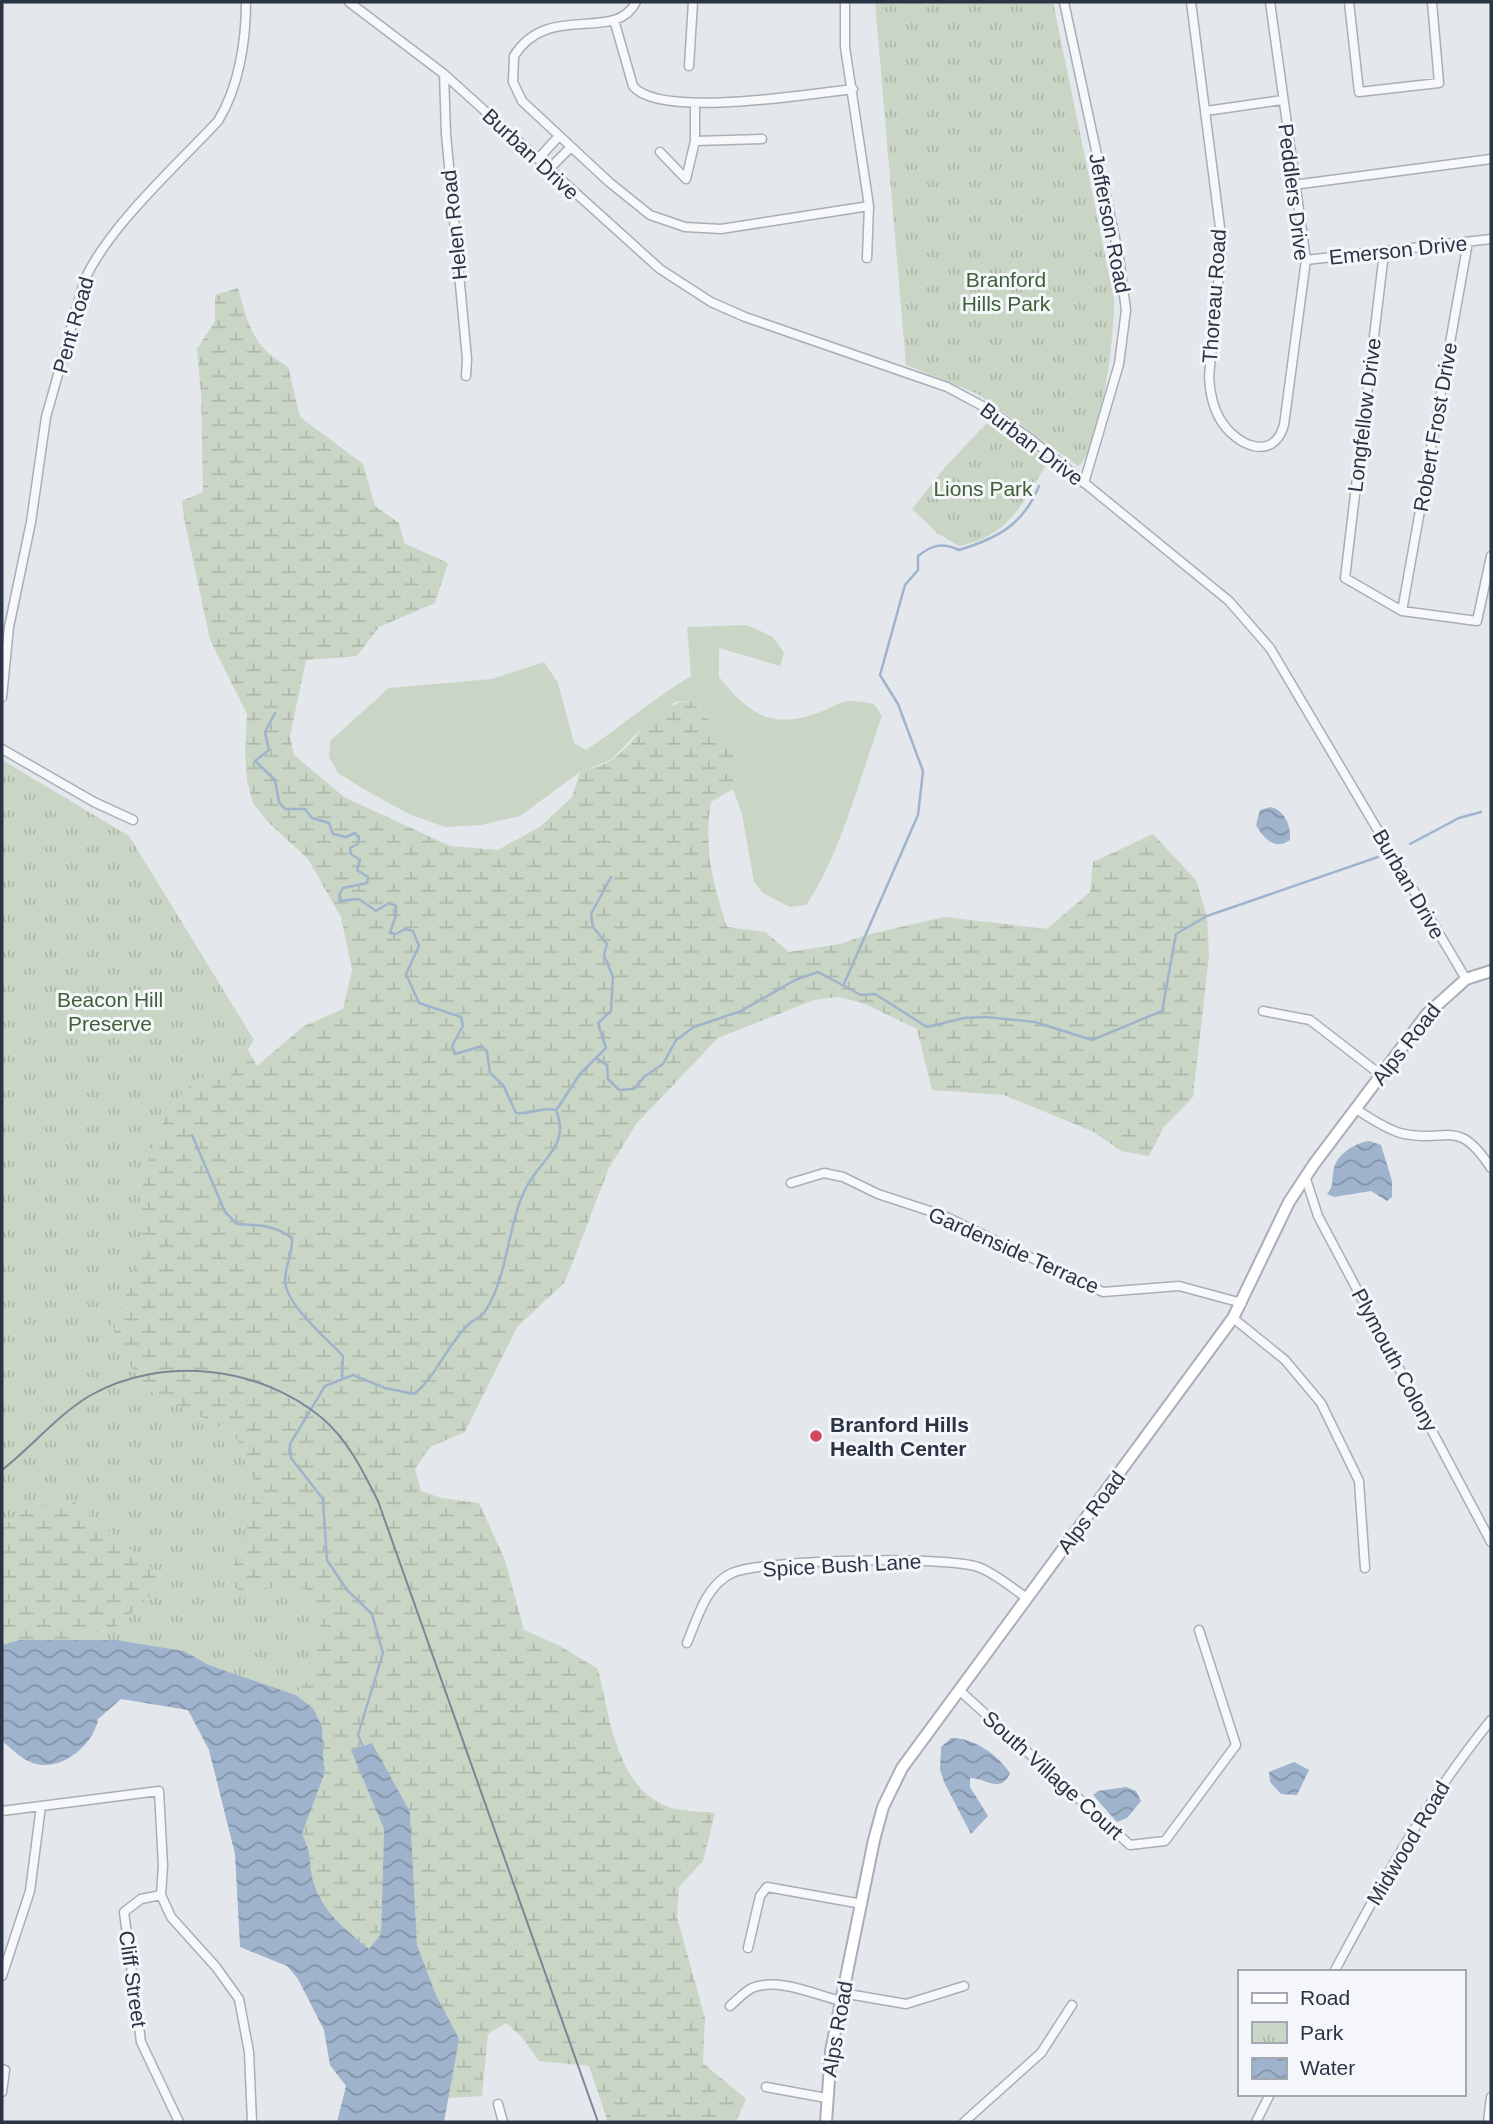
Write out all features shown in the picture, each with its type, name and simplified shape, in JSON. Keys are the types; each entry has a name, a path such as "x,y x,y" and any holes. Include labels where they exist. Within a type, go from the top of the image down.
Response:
{"street":[{"name":"Pent Road","path":"2,697 9,627 30,522 46,417 85,279 96,258 145,198 218,121 226,109 242,51 246,2"},
{"name":"Burban Drive","path":"349,2 444,74 634,249 711,302 775,328 969,397 1016,428 1229,601 1258,630 1466,979"},
{"path":"636,2 629,12 614,20 537,31 514,56 513,82 522,101 632,203 650,215 685,227 721,229 869,206"},
{"path":"689,66 693,2"},
{"path":"845,2 845,47 869,206 867,258"},
{"name":"Jefferson Road","path":"1064,2 1119,257 1126,310 1119,364 1084,483"},
{"name":"Thoreau Road","path":"1191,2 1222,243 1209,377 1211,400 1220,421 1237,438 1252,446 1270,446 1280,438 1284,425"},
{"name":"Peddlers Drive","path":"1270,2 1293,185 1306,260 1284,425"},
{"path":"1349,2 1359,92 1439,83 1432,2"},
{"path":"614,20 633,86 640,94 650,99 695,103 853,89"},
{"name":"Helen Road","path":"444,74 446,134 467,359 466,376"},
{"path":"1206,111 1282,100"},
{"path":"660,152 686,179 695,141 695,103"},
{"path":"538,159 559,136"},
{"path":"695,141 762,138"},
{"path":"549,169 571,147"},
{"path":"1293,185 1491,159"},
{"name":"Emerson Drive","path":"1306,260 1491,239"},
{"name":"Robert Frost Drive","path":"1402,611 1468,242"},
{"name":"Longfellow Drive","path":"1384,253 1345,578 1402,611"},
{"path":"1402,611 1477,621 1491,556"},
{"path":"2,749 94,802 133,820"},
{"name":"Alps Road","path":"826,2122 826,2098 841,1997 874,1840 889,1791 959,1690 1234,1318 1289,1202 1305,1176 1427,1014 1466,979 1491,971"},
{"path":"1263,1011 1310,1020 1381,1075"},
{"path":"1356,1109 1384,1127 1403,1133 1457,1135 1475,1144 1491,1168"},
{"name":"Gardenside Terrace","path":"791,1183 824,1173 843,1177 878,1194 942,1215 1103,1292 1179,1286 1242,1303"},
{"name":"Plymouth Colony","path":"1305,1176 1318,1216 1491,1542"},
{"path":"1234,1318 1285,1360 1321,1403 1359,1481 1366,1568"},
{"name":"Spice Bush Lane","path":"687,1643 706,1597 732,1573 786,1564 950,1560 980,1567 1027,1598"},
{"name":"South Village Court","path":"959,1690 1130,1845 1165,1840 1236,1745 1199,1630"},
{"name":"Midwood Road","path":"1335,1970 1412,1829 1439,1786 1491,1720"},
{"path":"2,1811 159,1791 163,1866 161,1895 171,1917 216,1967 239,2000 249,2053 252,2122"},
{"path":"2,1976 30,1891 41,1806"},
{"path":"748,1948 760,1896 767,1888 862,1905"},
{"name":"Cliff Street","path":"161,1895 141,1899 124,1912 141,2042 179,2122"},
{"path":"730,2006 747,1991 762,1985 906,2004 964,1986"},
{"path":"964,2122 1041,2053 1072,2004"},
{"path":"2,2069 5,2070 2,2092"},
{"path":"766,2087 826,2098"},
{"path":"1256,2122 1269,2096"},
{"path":"1488,2122 1491,2097"},
{"path":"498,2104 503,2122"}],"green space":[{"name":"Branford Hills Park","path":"875,2 1053,2 1114,299 1109,361 1100,414 1094,437 1078,466 978,394 906,365"},
{"path":"238,288 249,324 259,343 288,367 300,417 363,464 375,506 399,523 404,543 448,563 435,603 379,627 357,656 306,660 290,736 294,755 344,797 450,846 498,850 541,826 572,797 580,772 612,760 657,715 678,703 691,701 736,748 733,789 711,802 708,835 717,896 727,927 765,932 789,952 840,944 866,935 944,917 1047,929 1090,892 1093,862 1153,834 1196,880 1207,916 1209,956 1193,1097 1163,1128 1149,1156 1121,1151 1094,1132 1004,1095 932,1090 917,1029 865,1004 839,997 814,1000 718,1038 637,1123 609,1168 565,1282 517,1327 465,1432 430,1447 415,1469 421,1491 441,1498 479,1503 505,1560 524,1630 560,1646 598,1669 617,1747 636,1782 649,1796 671,1808 715,1813 703,1861 679,1887 677,1917 705,2018 703,2063 746,2099 736,2122 608,2122 589,2066 539,2061 522,2037 506,2023 488,2034 482,2096 447,2098 458,2039 436,1995 417,1945 410,1812 352,1750 384,1829 381,1935 369,1950 325,1906 314,1884 302,1834 324,1775 313,1708 296,1695 313,1673 280,1586 245,1594 228,1584 255,1483 234,1434 150,1391 117,1350 112,1320 129,1289 145,1129 235,1028 257,1066 304,1026 343,1009 352,970 341,917 308,859 269,823 253,803 247,781 247,714 210,640 184,518 182,501 203,492 201,394 197,349 215,321 215,295"},
{"name":"Lions Park","path":"986,424 1004,427 1048,462 1022,504 1003,526 976,541 959,546 937,533 912,509 946,466"},
{"path":"747,625 773,637 784,653 780,666 719,648 719,677 748,707 759,714 782,720 812,715 846,701 853,701 874,704 882,716 829,864 806,905 790,907 763,893 754,882 742,814 733,789 736,748 691,701 675,702 633,737 611,760 580,772 520,816 481,825 445,827 409,814 338,773 329,757 330,741 389,688 492,679 544,662 558,683 574,743 586,750 691,676 687,627"},
{"name":"Beacon Hill Preserve","path":"2,760 129,836 254,1040 230,1076 200,1077 173,1101 151,1150 140,1199 142,1247 129,1289 112,1320 117,1350 150,1391 234,1434 255,1483 249,1520 228,1584 245,1594 280,1586 306,1589 322,1611 313,1673 296,1695 209,1665 184,1651 117,1640 77,1640 117,1626 167,1581 75,1502 34,1504 2,1527"},
{"path":"75,1502 167,1581 117,1626 77,1640 2,1646 2,1527 34,1504"}],"water":[{"path":"1271,807 1283,815 1288,824 1290,840 1285,843 1270,842 1256,825 1260,810"},
{"path":"1369,1141 1381,1145 1392,1181 1392,1197 1387,1201 1371,1191 1334,1197 1327,1194 1339,1158 1353,1146"},
{"path":"20,1640 117,1640 184,1651 209,1665 296,1695 313,1708 322,1727 324,1775 302,1834 308,1848 314,1884 325,1906 341,1925 369,1949 381,1934 384,1829 351,1750 372,1743 410,1812 417,1945 436,1995 459,2039 444,2122 337,2122 346,2086 330,2065 324,2030 298,1979 287,1966 240,1947 235,1854 209,1750 188,1710 121,1699 98,1719 89,1739 72,1756 51,1765 28,1761 2,1741 2,1645"},
{"path":"951,1738 984,1748 1010,1773 1002,1783 997,1784 970,1778 970,1787 988,1816 971,1834 940,1770 941,1747"},
{"path":"1294,1762 1309,1770 1297,1795 1281,1794 1270,1782 1269,1772"},
{"path":"1126,1787 1136,1791 1141,1801 1127,1818 1117,1822 1093,1795 1098,1791"}],"waterway":[{"path":"844,984 918,815 923,771 898,704 880,675 905,585 918,570 918,556 937,546 959,550 997,535 1025,511 1039,486"},
{"path":"275,713 265,732 269,750 255,761 275,780 279,802 285,809 305,809 312,818 329,823 333,834 346,837 355,833 359,838 358,844 350,848 351,854 360,860 357,870 368,877 367,883 343,888 339,895 340,901 359,899 376,911 389,903 396,906 390,933 396,934 405,929 413,931 419,946 406,974 419,1003 461,1017 463,1026 452,1046 455,1054 482,1046 487,1052 490,1073 503,1085 516,1113 556,1110 560,1122 557,1143 532,1178 520,1202 499,1281 485,1312 462,1331 429,1378 414,1394 385,1388 353,1375 325,1386 290,1444 291,1458 323,1499 327,1560 347,1590 372,1614 383,1653 358,1735 364,1749"},
{"path":"1410,844 1459,818 1481,812"},
{"path":"557,1109 580,1074 596,1058 607,1065 608,1079 619,1090 634,1089 645,1076 663,1064 676,1040 694,1027 741,1011 795,980 818,972 861,995 875,994 927,1027 964,1018 985,1017 1035,1022 1092,1040 1162,1011 1176,934 1207,916 1378,857"},
{"path":"596,1058 606,1048 598,1023 611,1011 613,977 604,955 607,944 593,927 591,914 611,877"},
{"path":"192,1135 225,1212 237,1224 273,1228 292,1238 285,1275 287,1290 300,1311 343,1356 342,1378"}],"tram line":[{"path":"2,1470 56,1421 91,1395 119,1382 148,1374 210,1372 240,1377 297,1400 322,1418 340,1436 367,1478 378,1501 598,2122"}],"place":[{"name":"Branford Hills Health Center","path":"816,1436"}]}
